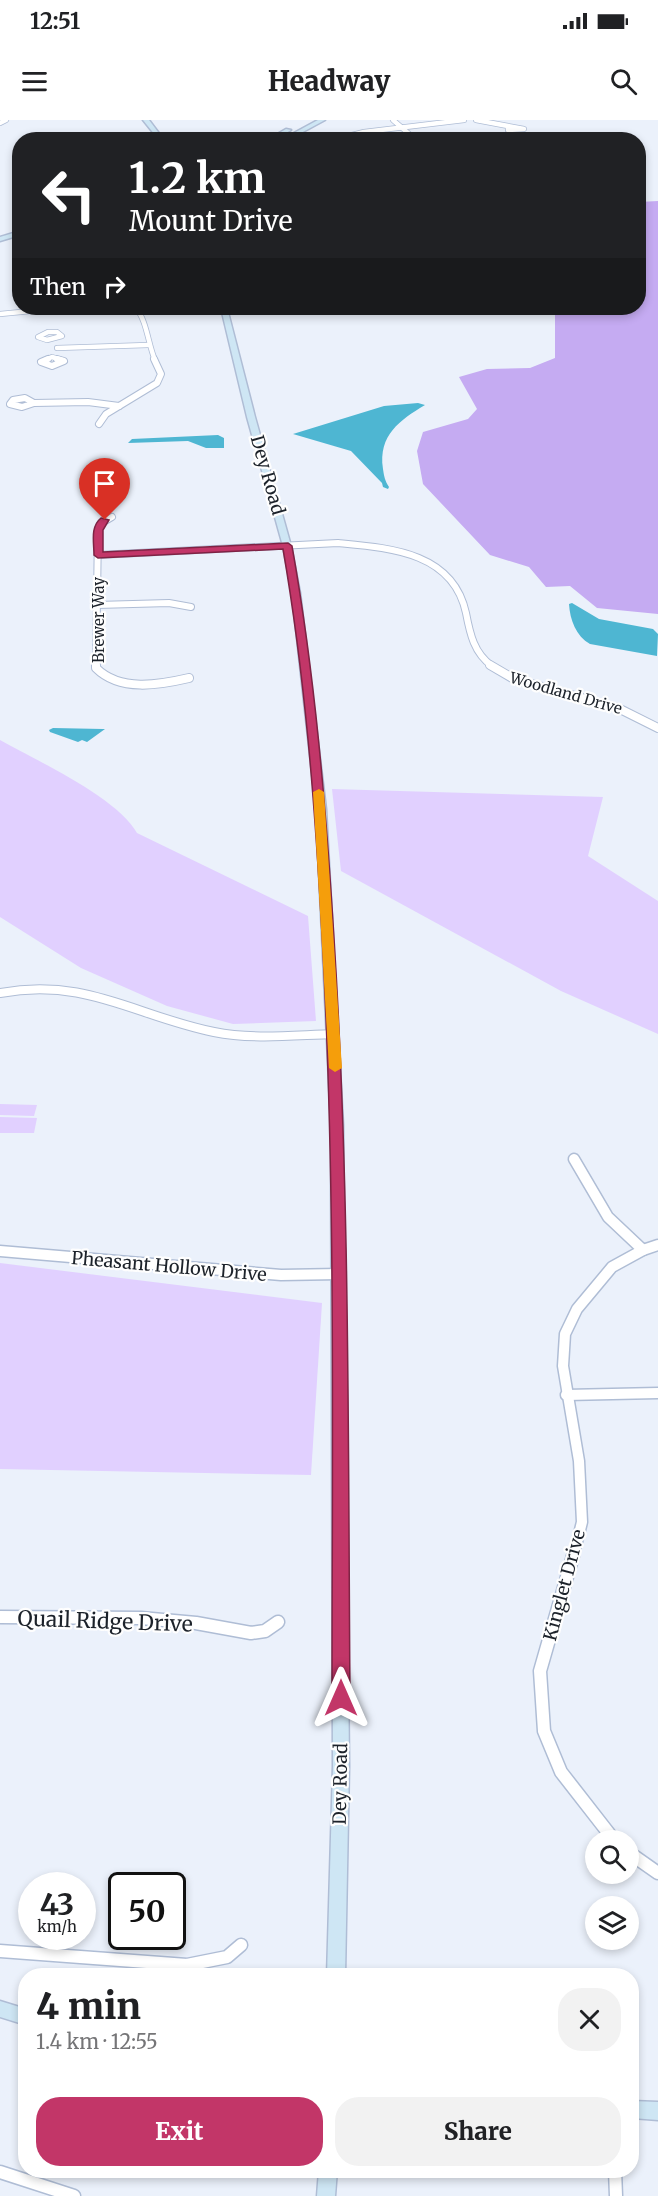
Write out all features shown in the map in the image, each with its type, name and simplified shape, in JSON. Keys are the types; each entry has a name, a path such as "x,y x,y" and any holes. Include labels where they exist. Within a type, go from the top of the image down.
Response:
{"main road":[{"path":"284,132 307,120"},
{"path":"299,132 322,120"},
{"name":"Dey Road","path":"226,315 251,417 288,546 296,593 321,809 334,1034 339,1274 341,1766 336,1968"},
{"path":"0,2009 18,2015"},
{"path":"639,2110 658,2111"},
{"path":"326,2196 327,2178"}],"street":[{"path":"0,123 6,120"},
{"path":"393,120 407,132"},
{"path":"371,132 464,120"},
{"path":"476,120 508,127"},
{"path":"99,424 106,414 157,383 161,374 148,345 144,323 140,315"},
{"path":"52,340 57,348"},
{"path":"57,348 148,345"},
{"path":"52,357 57,348"},
{"path":"34,403 88,402 119,406"},
{"name":"Brewer Way","path":"112,518 100,524 96,669 100,675 109,680 132,683 162,683 189,678"},
{"name":"Woodland Drive","path":"98,555 338,543 392,550 428,562 444,572 454,582 463,602 473,649 493,668 510,679 532,686 617,706 644,718 658,728"},
{"path":"97,605 169,603 191,607"},
{"path":"0,993 34,988 66,988 98,995 201,1029 235,1034 334,1034"},
{"path":"574,1159 608,1217 643,1250"},
{"name":"Kinglet Drive","path":"606,1830 561,1772 544,1731 540,1671 564,1593 582,1522 579,1461 562,1366 565,1334 577,1309 612,1267 643,1250 658,1245"},
{"name":"Pheasant Hollow Drive","path":"0,1251 281,1275 339,1274"},
{"path":"566,1395 658,1393"},
{"name":"Quail Ridge Drive","path":"0,1617 182,1621 248,1634 260,1634 278,1622"},
{"path":"639,1860 658,1873"},
{"path":"0,1951 187,1965 227,1957 241,1945"},
{"path":"0,2172 18,2178"},
{"path":"18,2178 74,2196"},
{"path":"615,2178 616,2196"}],"shaded area":[{"path":"658,201 658,614 597,608 570,586 546,587 529,567 490,555 423,484 417,451 423,432 468,419 477,409 459,377 487,369 530,368 555,358 555,315 646,315 646,202"},
{"path":"0,740 95,793 127,820 137,833 308,916 316,1021 233,1024 167,1006 81,968 0,917"},
{"path":"332,789 603,797 588,856 658,901 658,1034 561,991 341,871"},
{"path":"0,1104 37,1105 34,1116 0,1115"},
{"path":"0,1117 37,1118 34,1133 0,1133"},
{"path":"0,1263 322,1303 311,1475 0,1469"}],"water":[{"path":"418,403 425,405 399,423 384,447 383,469 388,489 383,487 382,483 351,451 293,434 384,406"},
{"path":"218,435 224,438 224,448 206,448 188,441 128,443 132,439"},
{"path":"572,603 599,619 653,629 658,634 657,656 590,644 585,641 572,622 569,604"},
{"path":"53,728 105,729 87,742 82,740 78,742 50,732 49,730"}],"slow traffic":[{"path":"319,792 335,1068"}],"route":[{"path":"105,520 100,524 98,530 98,555 288,546 296,593 321,809 334,1034 339,1228 341,1698"}]}
